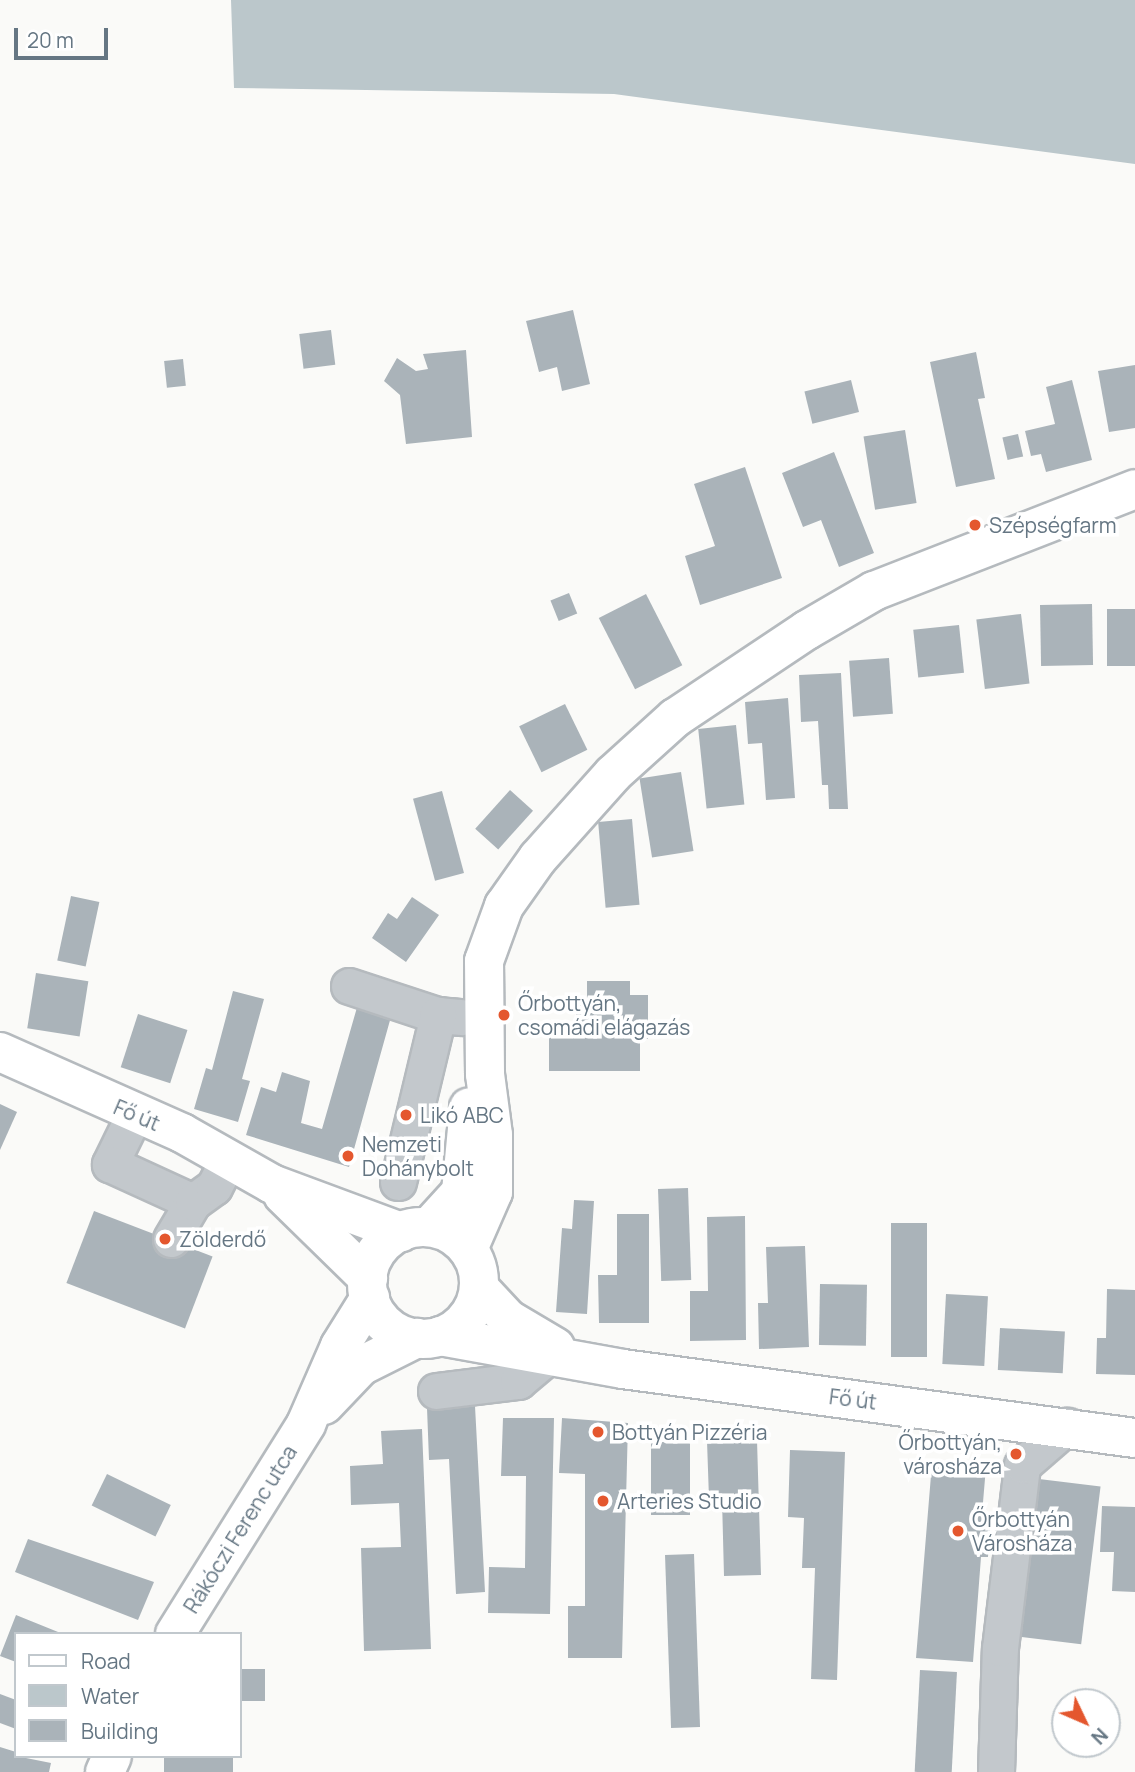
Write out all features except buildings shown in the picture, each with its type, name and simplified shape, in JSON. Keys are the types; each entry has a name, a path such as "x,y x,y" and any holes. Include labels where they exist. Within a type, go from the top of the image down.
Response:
{"main road":[{"path":"468,1249 493,1192 494,1135 486,1059 484,961 504,906 538,858 612,774 675,718 874,591 1135,489"},
{"name":"Fő út","path":"0,1052 134,1115 182,1133 272,1184 415,1229 455,1237 468,1249 480,1289 508,1319 560,1356"},
{"path":"369,1288 375,1255 415,1229 461,1192 469,1140 467,1113 486,1059"},
{"name":"Fő út","path":"272,1184 369,1288 392,1329 623,1369 1067,1426 1135,1438"},
{"name":"Rákóczi Ferenc utca","path":"177,1632 306,1424 369,1288"},
{"path":"428,1337 469,1314 480,1289"},
{"name":"Rákóczi Ferenc utca","path":"306,1424 361,1366 428,1337"}],"lane":[{"path":"349,986 438,1015 486,1018"},
{"path":"398,1182 438,1015"},
{"path":"134,1115 110,1164 193,1202"},
{"path":"172,1239 193,1202 214,1187 228,1160"},
{"path":"436,1391 519,1381 560,1356"},
{"path":"996,1772 1000,1648 1022,1465 1067,1426"}],"water":[{"path":"231,0 1135,0 1135,164 614,94 234,88"}],"place":[{"name":"Szépségfarm","path":"975,525"},
{"name":"Őrbottyán, csomádi elágazás","path":"504,1015"},
{"name":"Likó ABC","path":"406,1115"},
{"name":"Nemzeti Dohánybolt","path":"348,1156"},
{"name":"Zölderdő","path":"165,1239"},
{"name":"Bottyán Pizzéria","path":"598,1432"},
{"name":"Őrbottyán, városháza","path":"1016,1454"},
{"name":"Arteries Studio","path":"603,1501"},
{"name":"Őrbottyán Városháza","path":"958,1531"}]}
